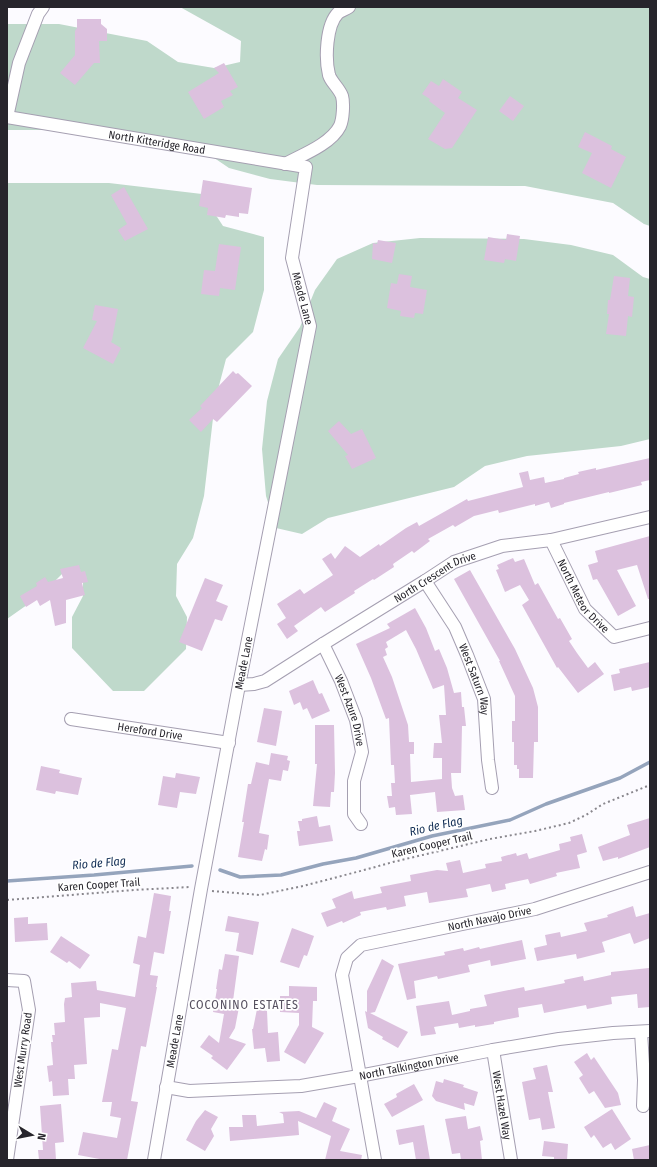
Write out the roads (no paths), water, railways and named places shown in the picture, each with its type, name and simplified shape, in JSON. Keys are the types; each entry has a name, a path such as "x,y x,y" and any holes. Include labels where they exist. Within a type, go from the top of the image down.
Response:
{"street":[{"path":"7,117 19,63 38,14 43,7"},
{"path":"285,164 332,137 340,125 343,112 342,96 329,76 326,59 329,29 338,13 349,7"},
{"name":"North Kitteridge Road","path":"7,117 306,168"},
{"name":"Meade Lane","path":"154,1160 200,896 239,685 310,326 292,258 306,168"},
{"name":"North Crescent Drive","path":"239,685 254,684 266,681 454,562 502,546 550,540 650,517"},
{"name":"North Meteor Drive","path":"550,540 585,609 614,637 650,628"},
{"name":"West Saturn Way","path":"425,581 455,627 484,699 488,760 492,788"},
{"name":"West Azure Drive","path":"323,644 341,681 356,720 362,752 354,781 354,814 361,824"},
{"name":"Hereford Drive","path":"71,719 229,743"},
{"name":"North Navajo Drive","path":"360,1076 342,975 347,958 362,945 534,909 650,872"},
{"name":"West Murry Road","path":"7,980 24,982 29,1010 10,1123 7,1160"},
{"path":"643,1106 645,1031"},
{"name":"North Talkington Drive","path":"166,1087 189,1091 301,1086 559,1039 645,1031"},
{"name":"West Hazel Way","path":"493,1050 511,1160"},
{"path":"360,1076 375,1160"}],"waterway":[{"name":"Rio de Flag","path":"220,870 240,877 281,875 323,864 356,858 432,836 510,820 546,804 620,778 650,762"},
{"name":"Rio de Flag","path":"7,881 192,866"}],"district":[{"name":"COCONINO ESTATES","path":"244,1005"}]}
